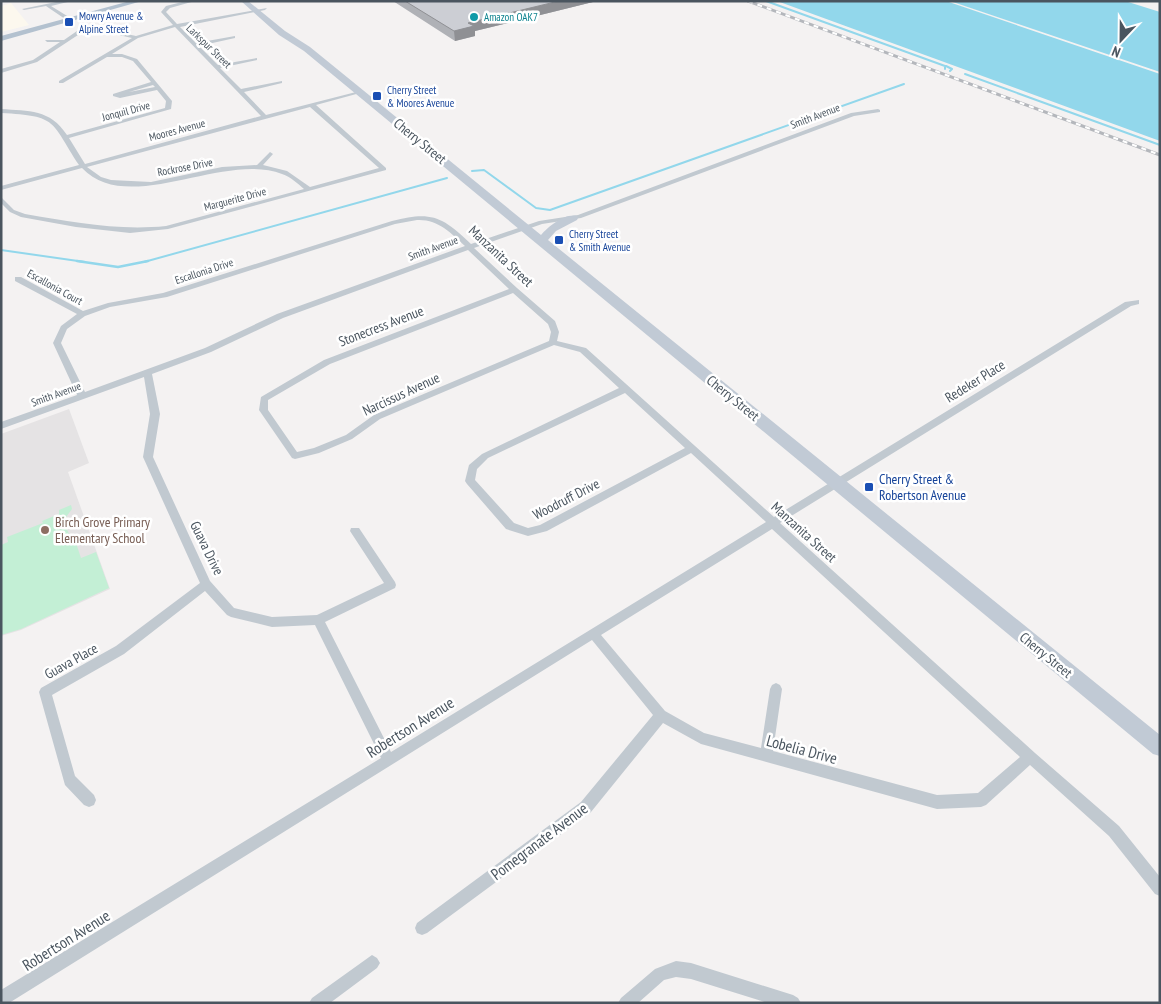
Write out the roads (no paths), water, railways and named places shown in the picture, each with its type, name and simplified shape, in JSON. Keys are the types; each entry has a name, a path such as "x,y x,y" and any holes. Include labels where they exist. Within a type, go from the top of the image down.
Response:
{"main road":[{"path":"68,19 127,1"},
{"path":"1,37 140,1"}],"street":[{"path":"24,9 70,1"},
{"name":"Larkspur Street","path":"193,1 168,7 163,12 265,117"},
{"name":"Cherry Street","path":"244,1 296,43 307,48 358,92 1160,747"},
{"name":"Cherry Street","path":"256,1 304,42 307,48"},
{"path":"47,5 68,19"},
{"path":"62,82 136,37 175,26 265,9"},
{"path":"1,71 35,60 79,32 102,26 112,32 136,37"},
{"path":"196,46 233,37"},
{"path":"46,41 64,41"},
{"name":"Jonquil Drive","path":"65,137 168,109 169,101 135,60 107,54"},
{"path":"218,67 255,59"},
{"path":"241,91 280,82"},
{"name":"Jonquil Drive","path":"156,86 120,96 115,94 156,86"},
{"name":"Moores Avenue","path":"1,188 358,92"},
{"name":"Marguerite Drive","path":"1,198 12,211 23,216 123,232 143,232 166,228 384,169 312,105"},
{"name":"Rockrose Drive","path":"1,111 30,113 52,120 91,176 109,182 136,184 164,182 231,168 258,167 280,170 292,176 309,189"},
{"name":"Smith Avenue","path":"1,426 208,350 280,316 469,247 541,222 573,218 853,114 878,111"},
{"path":"258,167 270,154"},
{"name":"Manzanita Street","path":"425,216 450,228 514,290 552,323 555,332 553,342 583,350 1030,757 1114,831 1160,889"},
{"name":"Escallonia Drive","path":"82,396 57,343 64,328 82,314 108,305 164,295 394,222 425,216"},
{"path":"541,241 552,230 573,218"},
{"name":"Escallonia Court","path":"18,279 82,314"},
{"name":"Stonecress Avenue","path":"264,398 327,362 514,290"},
{"name":"Redeker Place","path":"836,483 1132,303"},
{"name":"Narcissus Avenue","path":"264,398 263,410 295,456 316,451 349,437 377,417 553,342"},
{"name":"Guava Drive","path":"147,372 155,414 148,458 206,584 231,612 272,622 318,620"},
{"name":"Woodruff Drive","path":"625,389 485,456 472,468 470,480 510,526 528,532 543,528 691,449"},
{"name":"Robertson Avenue","path":"1,999 836,483"},
{"path":"355,531 391,585 318,620 388,759"},
{"name":"Guava Place","path":"89,800 70,780 45,692 120,650 206,584"},
{"name":"Lobelia Drive","path":"593,633 662,715 701,738 937,802 981,800 1030,757"},
{"path":"766,756 776,689"},
{"name":"Pomegranate Avenue","path":"422,928 586,807 662,715"},
{"path":"317,1003 372,963"},
{"path":"626,1003 660,974 676,969 691,971 793,1003"}],"water":[{"path":"777,1 946,1 1160,74 1160,141"},
{"path":"950,1 1125,1 1160,12 1160,72"}],"waterway":[{"path":"766,1 945,66 945,69"},
{"path":"946,66 952,69 950,71"},
{"path":"965,74 1160,145"},
{"path":"472,171 484,170 536,208 550,210 904,84"},
{"path":"147,261 447,178"},
{"path":"1,250 85,262"},
{"path":"77,261 118,267 147,261"}],"railway":[{"path":"748,1 1160,155"}],"place":[{"name":"Amazon OAK7","path":"474,17"},
{"name":"Mowry Avenue & Alpine Street","path":"69,22"},
{"name":"Cherry Street & Moores Avenue","path":"377,96"},
{"name":"Cherry Street & Smith Avenue","path":"559,240"},
{"name":"Cherry Street & Robertson Avenue","path":"869,487"},
{"name":"Birch Grove Primary Elementary School","path":"45,530"}]}
